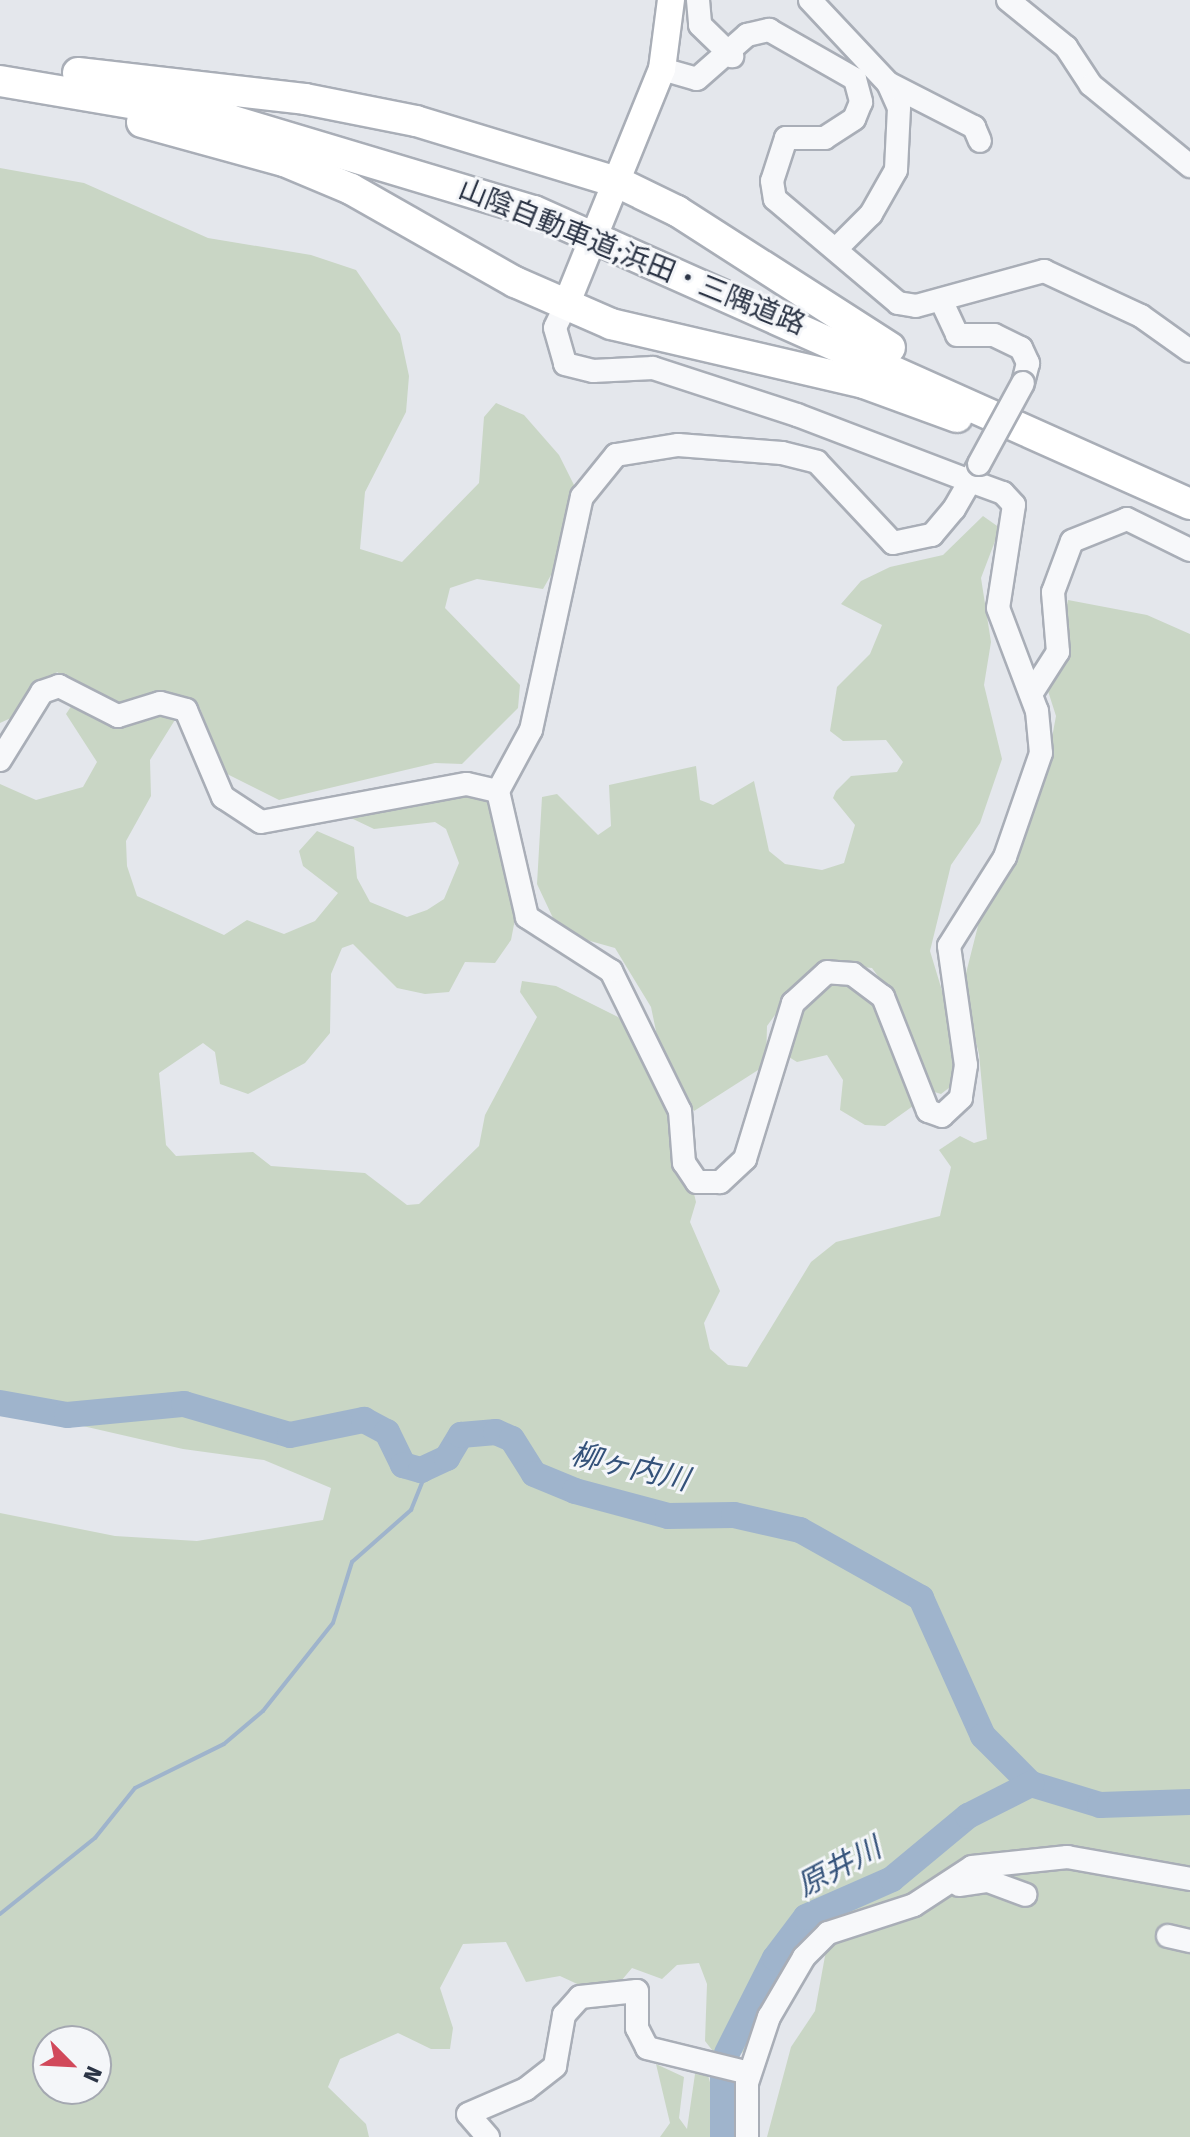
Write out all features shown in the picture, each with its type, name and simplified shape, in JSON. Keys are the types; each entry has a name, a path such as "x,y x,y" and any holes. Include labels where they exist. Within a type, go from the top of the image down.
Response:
{"highway":[{"path":"2,76 305,99 416,121 617,182 700,225 1011,422"},
{"path":"2,76 284,161 351,189 566,305 662,339 864,383 1185,501"},
{"name":"山陰自動車道;浜田・三隅道路","path":"2,76 230,120 468,187 668,267 1185,501"}],"main road":[{"path":"599,224 662,69 671,0"},
{"path":"566,305 589,248"}],"street":[{"path":"698,0 700,25 732,56"},
{"path":"810,0 888,83 899,108 896,170 871,214 838,247"},
{"path":"1008,0 1066,47 1091,85 1190,166"},
{"path":"662,69 697,79 732,56 747,35 769,30 855,79 861,102 854,119 825,138 786,138 772,181 775,199 838,247 898,303 941,300 1056,273 1141,316 1190,351"},
{"path":"888,83 974,127 980,141"},
{"path":"566,305 555,328 565,364 593,371 653,368 974,472 1014,505 998,608 1043,730 1036,775 1005,857 949,946 966,1065 954,1110 936,1115 921,1101 892,1012 870,982 827,972 793,1003 763,1119 745,1159 720,1182 688,1175 680,1111 611,971 527,917 498,791 531,730 582,497 616,455 678,445 817,462 893,543 932,535 974,472 1023,383 1028,363 1021,348 994,335 957,335 941,300"},
{"path":"1031,694 1058,652 1053,592 1072,541 1127,519 1190,550"},
{"path":"0,760 42,692 59,686 118,716 160,703 186,710 223,797 261,822 467,784 498,791"},
{"path":"917,1902 972,1867 1056,1857 1190,1879"},
{"path":"747,2137 749,2073 769,2017 812,1947 854,1920 917,1902 974,1880 1026,1895"},
{"path":"488,2137 468,2114 526,2089 555,2066 564,2015 580,1997 637,1991 637,2028 647,2048 749,2073"}],"green space":[{"path":"0,168 84,183 208,238 311,255 356,270 400,334 409,376 406,412 365,492 360,549 402,562 479,483 484,417 496,403 524,415 559,455 575,487 559,561 543,589 477,579 450,588 445,608 520,685 518,708 462,764 435,763 279,800 225,773 200,708 173,695 124,714 57,672 26,711 0,723"},
{"path":"983,516 1000,528 981,578 991,642 984,685 1002,759 980,823 951,865 930,951 950,1017 954,1084 941,1094 925,1089 891,994 872,968 825,963 802,978 767,1026 766,1065 694,1111 662,1060 651,1007 615,948 583,939 553,918 537,884 542,797 557,794 598,835 611,826 609,785 696,766 700,800 713,805 754,781 769,851 785,864 822,870 844,863 855,825 833,798 836,791 851,776 897,772 903,762 886,740 843,741 830,731 837,687 870,654 882,625 841,604 861,581 890,567 943,555"},
{"path":"1068,600 1147,615 1190,634 1190,2137 767,2137 791,2047 815,2011 831,1923 807,1938 789,1963 751,2046 738,2056 716,2055 705,2041 707,1984 699,1963 677,1965 662,1979 632,1968 621,1981 588,1989 560,1976 526,1982 506,1942 463,1944 440,1988 453,2028 450,2049 431,2049 398,2033 340,2059 328,2087 366,2124 369,2137 0,2137 0,1513 115,1536 197,1541 323,1520 331,1488 264,1460 183,1449 0,1407 0,784 36,800 83,787 97,762 66,714 74,702 131,725 147,714 178,715 150,760 151,796 126,841 127,866 137,896 224,935 247,920 284,934 315,921 338,893 303,866 299,851 317,831 354,847 357,878 370,902 407,917 427,910 444,899 459,863 446,829 435,822 374,829 351,818 450,792 485,797 499,811 517,909 511,940 495,963 465,962 449,992 425,994 397,988 353,944 342,948 331,974 330,1033 305,1063 248,1094 220,1084 215,1052 203,1043 159,1073 166,1145 176,1156 253,1152 271,1166 365,1173 407,1205 419,1204 479,1146 485,1115 537,1017 520,992 522,981 556,986 618,1017 640,1038 674,1111 696,1202 690,1222 720,1291 704,1323 710,1349 728,1365 747,1367 811,1262 836,1242 940,1216 951,1167 939,1150 960,1136 974,1143 987,1139 979,1054 962,989 981,914 1048,759 1056,716 1048,691"},
{"path":"837,976 871,991 912,1097 913,1106 885,1126 865,1125 840,1110 843,1080 827,1055 797,1062 784,1054 793,1015"},
{"path":"656,2064 684,2077 679,2118 687,2129 695,2074 708,2075 716,2104 738,2088 742,2137 660,2137 670,2123"}],"waterway":[{"name":"柳ヶ内川","path":"0,1403 67,1415 184,1404 290,1435 364,1420 387,1432 403,1465 421,1470 447,1458 461,1435 496,1432 512,1439 534,1474 575,1491 668,1516 734,1515 800,1530 921,1598 983,1736 1031,1784 1100,1805 1190,1802"},
{"path":"0,1914 95,1838 135,1788 224,1744 263,1711 333,1623 352,1562 411,1510 428,1468"},
{"name":"原井川","path":"727,2053 775,1958 806,1917 892,1879 968,1816 1031,1784"},
{"name":"原井川","path":"723,2075 723,2137"}]}
